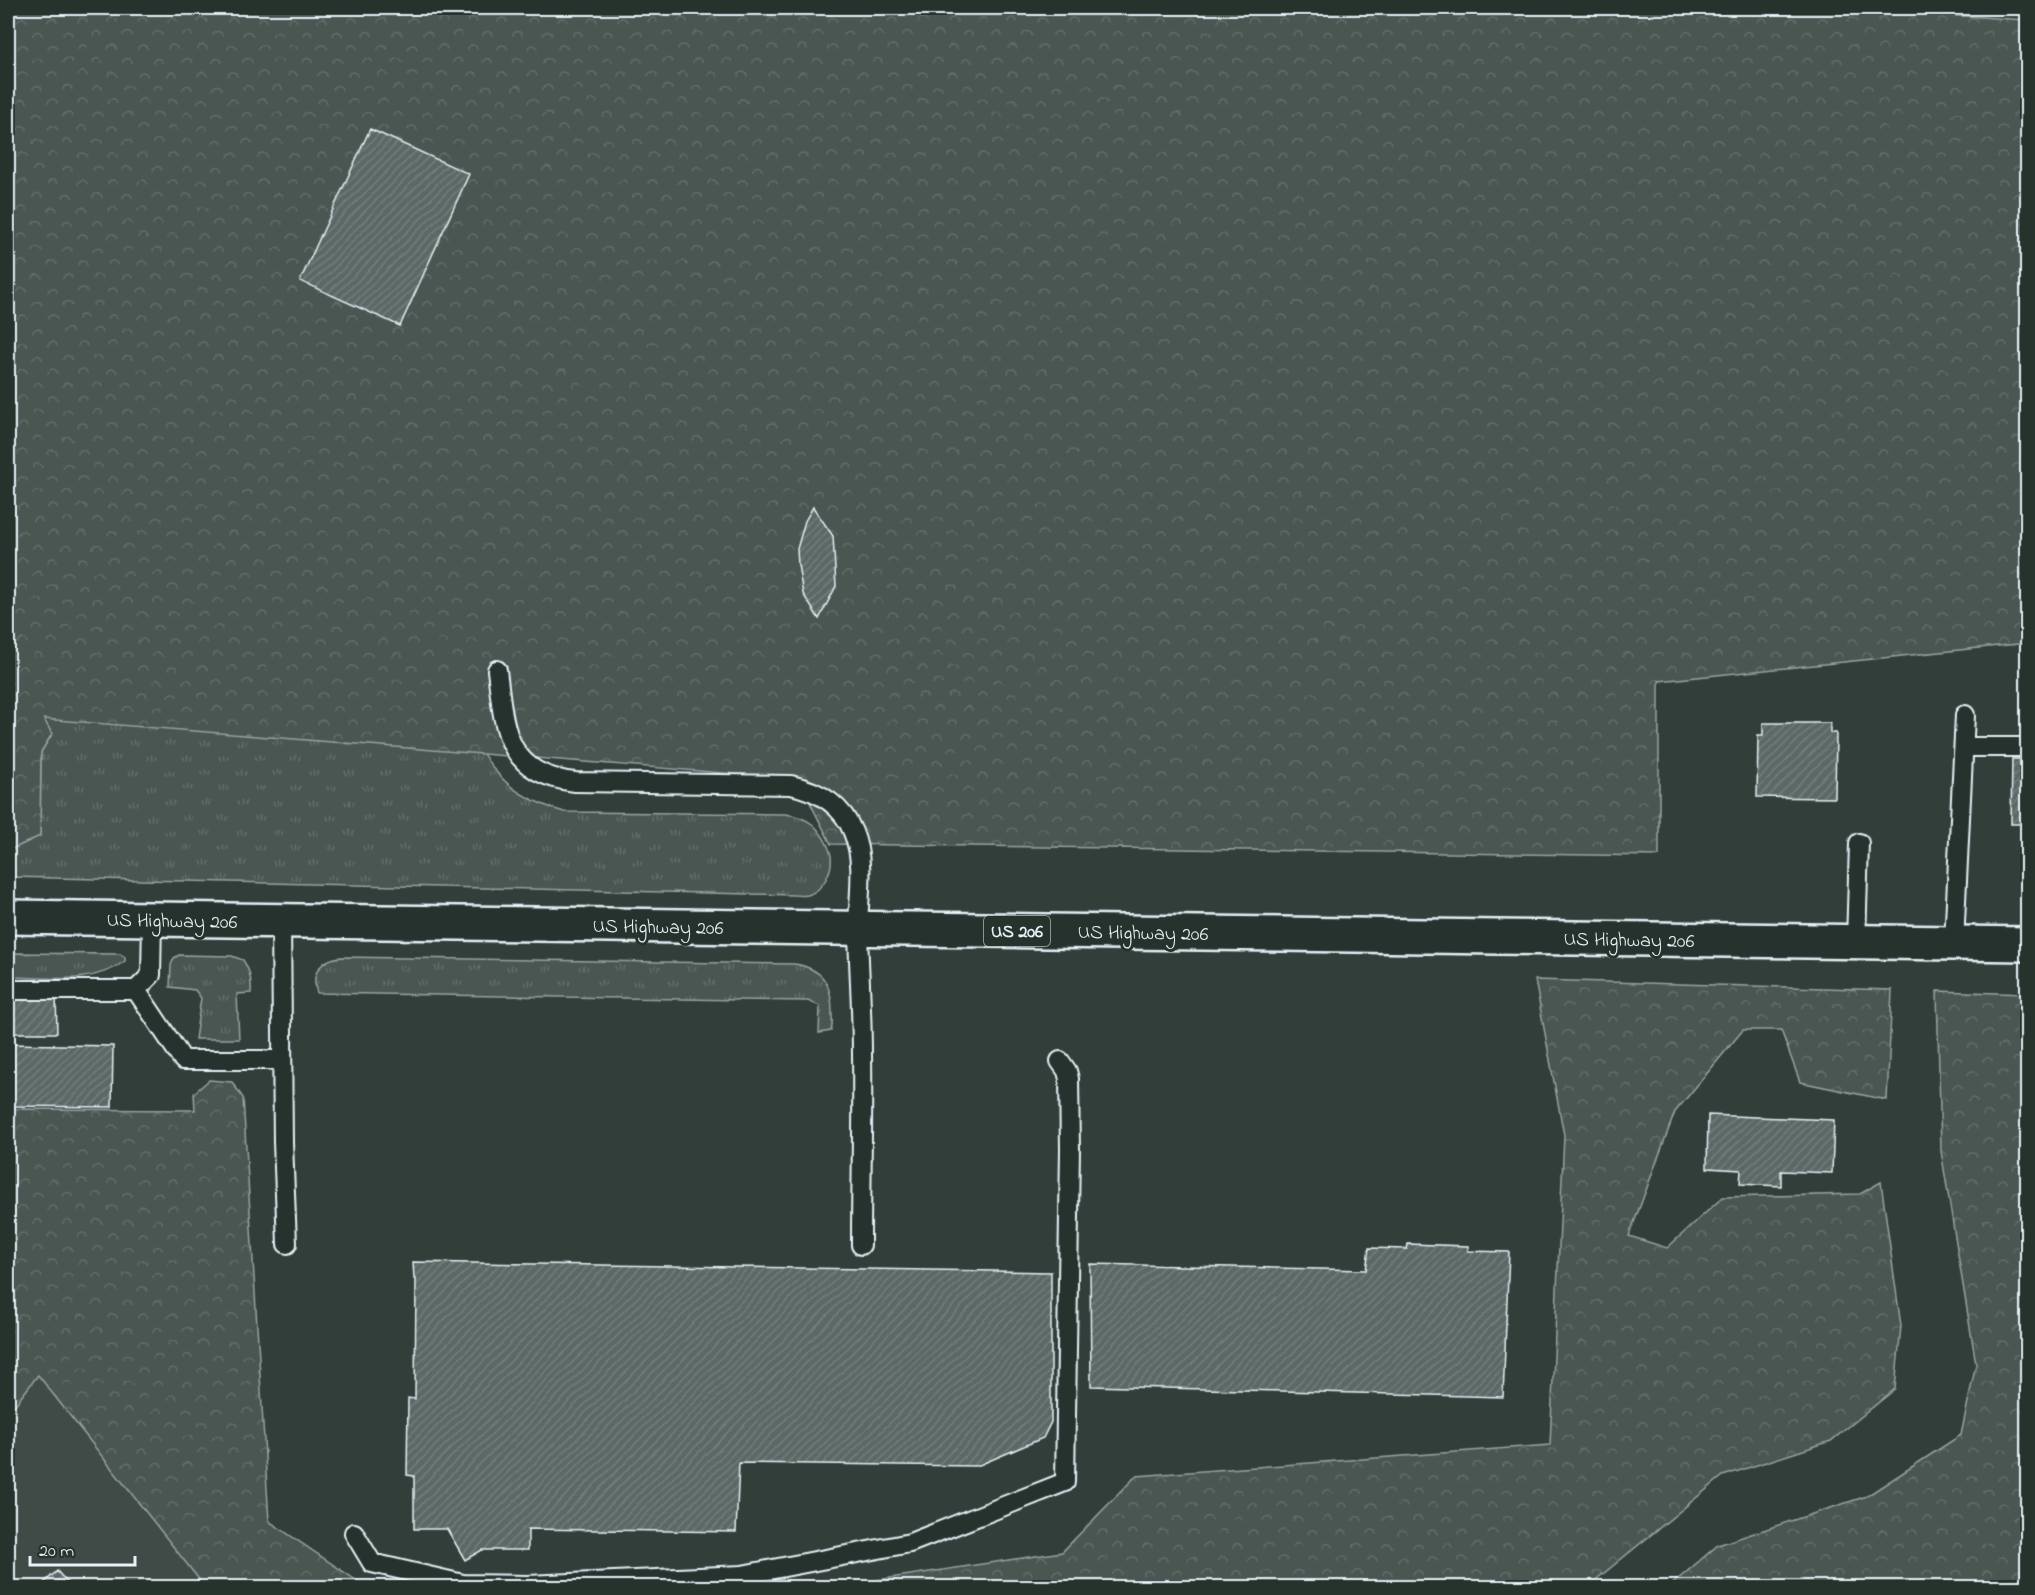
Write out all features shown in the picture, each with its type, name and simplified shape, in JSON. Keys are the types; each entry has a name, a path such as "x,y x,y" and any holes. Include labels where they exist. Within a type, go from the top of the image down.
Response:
{"highway":[{"name":"US Highway 206","path":"8,917 2028,944"}],"lane":[{"path":"496,670 504,726 510,742 526,762 550,777 575,782 791,785 806,788 824,796 847,819 856,840 860,879 858,929 862,1054 861,1245"},
{"path":"1954,943 1965,714"},
{"path":"1965,747 2028,747"},
{"path":"1856,942 1859,843"},
{"path":"8,990 136,990 150,975 152,919"},
{"path":"281,921 287,1244"},
{"path":"136,990 183,1060 282,1060"},
{"path":"354,1533 372,1563 463,1584 528,1585 742,1575 910,1543 1065,1482 1070,1149 1069,1079 1060,1061"}],"shaded area":[{"path":"38,1375 205,1587 8,1587 8,1414"}],"green space":[{"path":"8,8 1876,8 2027,20 2027,643 1659,681 1659,856 831,844 798,779 44,719 52,734 41,752 40,836 8,851"},
{"path":"43,719 476,742 493,768 522,795 564,812 785,814 799,817 812,824 824,838 831,856 829,874 818,889 808,895 10,877 8,851 40,835 41,752 52,734"},
{"path":"8,953 120,954 125,957 125,961 112,969 83,977 53,979 8,977"},
{"path":"179,955 232,956 243,960 250,975 251,993 237,994 239,1039 195,1039 201,998 195,990 170,987 171,965 174,958"},
{"path":"334,958 795,964 813,970 824,979 832,1002 832,1026 831,1031 819,1033 820,1006 808,1001 317,993 315,979 319,968"},
{"path":"1535,980 1892,990 1887,1100 1800,1082 1781,1030 1743,1030 1675,1112 1629,1236 1667,1248 1723,1197 1860,1194 1881,1182 1901,1326 1895,1389 1831,1441 1723,1476 1587,1587 831,1587 1062,1552 1136,1476 1550,1445 1564,1135"},
{"path":"1937,991 2027,994 2027,1587 1669,1587 1718,1545 1867,1496 1961,1435 1976,1364 1941,1151"},
{"path":"209,1080 232,1082 243,1098 269,1521 366,1587 205,1587 38,1375 8,1414 8,1109 195,1110 194,1093"}],"building":[{"path":"370,129 469,174 400,326 300,281"},
{"path":"813,507 833,536 836,586 819,619 803,594 797,549 805,521"},
{"path":"1763,723 1830,723 1830,733 1836,733 1835,798 1757,797 1758,735 1763,735"},
{"path":"2020,753 2028,753 2028,824 2011,824 2012,759 2020,759"},
{"path":"8,994 56,995 57,1033 8,1033"},
{"path":"8,1044 113,1046 112,1107 8,1106"},
{"path":"1708,1115 1834,1120 1832,1173 1781,1171 1781,1186 1740,1184 1741,1170 1707,1168"},
{"path":"1408,1244 1468,1246 1468,1251 1509,1252 1503,1397 1091,1386 1090,1264 1366,1270 1369,1248 1407,1249"},
{"path":"413,1262 1051,1272 1051,1422 1043,1438 977,1466 739,1463 736,1532 528,1529 528,1550 482,1550 465,1560 447,1529 414,1529 414,1476 407,1475 408,1398 415,1399 416,1279 414,1279"},
{"path":"57,1571 72,1588 38,1588"}]}
